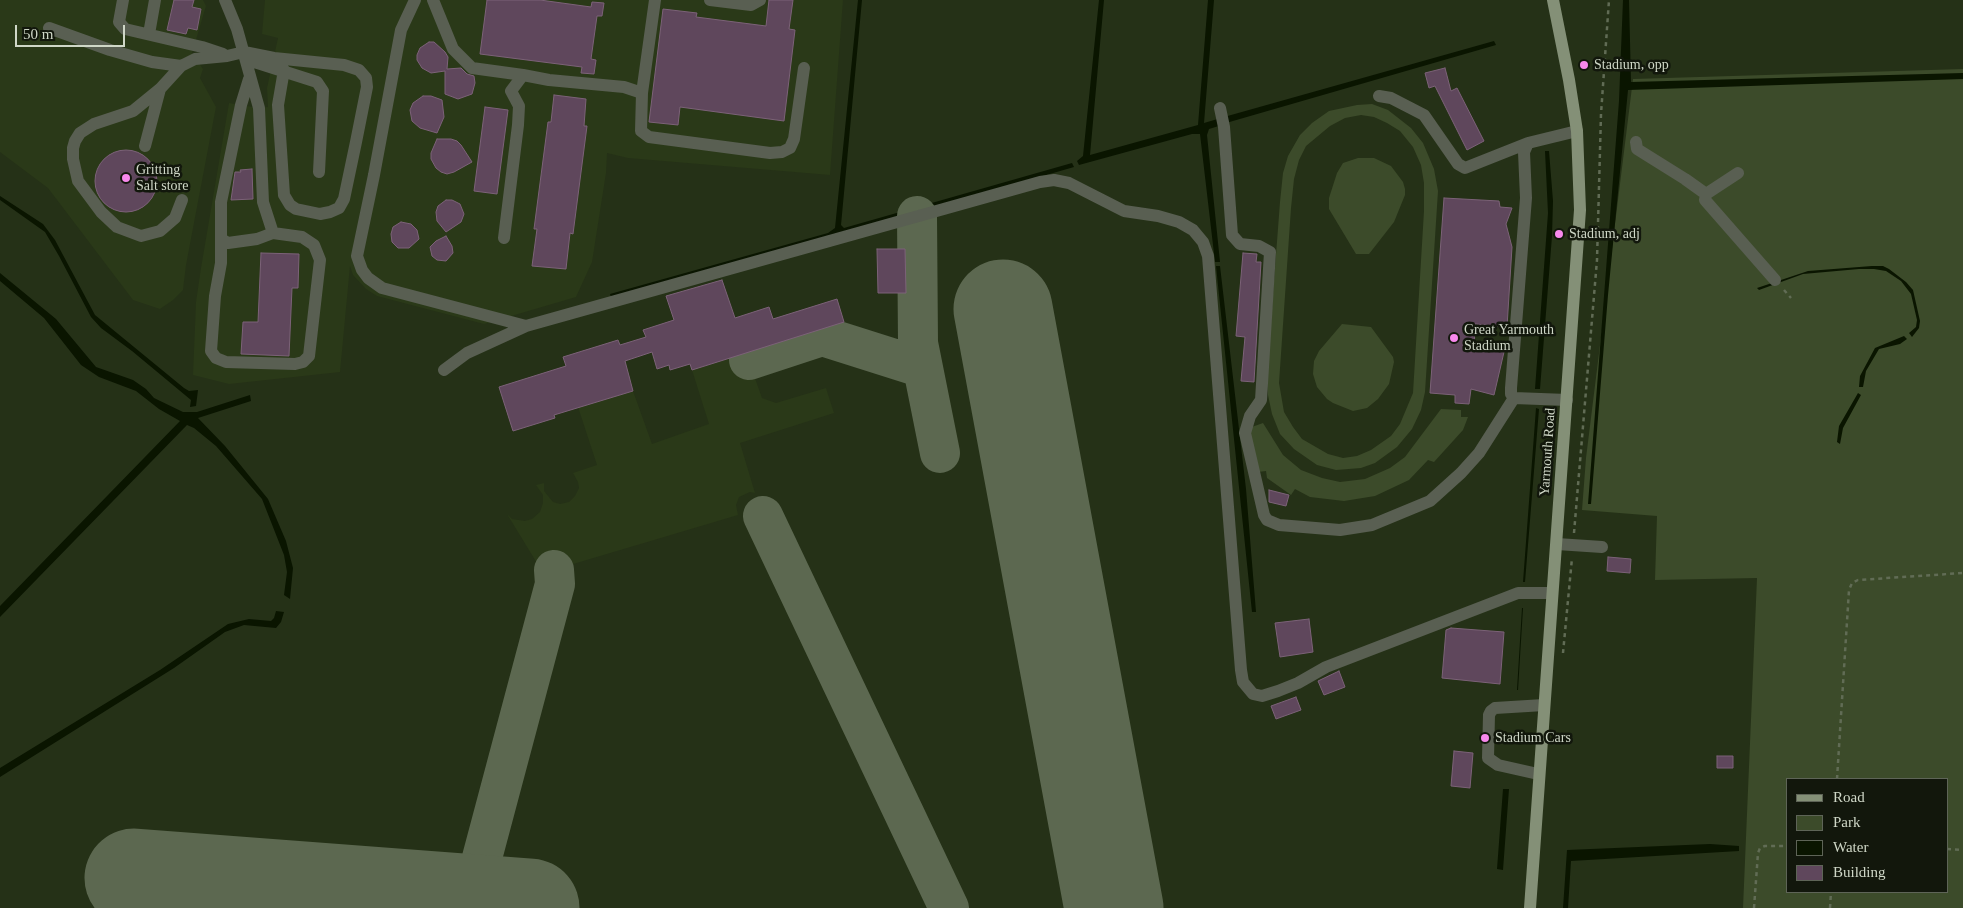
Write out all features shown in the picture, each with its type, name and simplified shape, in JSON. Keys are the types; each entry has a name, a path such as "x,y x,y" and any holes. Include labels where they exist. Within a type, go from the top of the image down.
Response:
{"main road":[{"name":"Yarmouth Road","path":"1530,908 1538,774 1580,210 1577,131 1553,0"}],"street":[{"path":"123,0 119,22 124,29 202,47 227,56"},
{"path":"149,34 155,0"},
{"path":"225,0 238,29 259,108 263,202 273,233"},
{"path":"416,0 400,30 374,175 357,256 362,270 368,278 382,288 526,326"},
{"path":"434,0 453,49 472,68 549,80 624,88 642,93"},
{"path":"655,0 642,93 641,131 649,137 770,153 782,152 790,148 794,139 804,68"},
{"path":"710,0 751,6 760,0"},
{"path":"49,28 110,50 152,62 181,66"},
{"path":"245,56 317,82 323,91 318,172"},
{"path":"182,200 175,218 160,231 141,236 117,228 101,212 78,181 72,159 72,148 80,133 94,124 133,111 160,89 181,66 196,59 245,56 344,65 359,70 366,78 367,87 344,198 339,208 320,214 296,209 290,206 284,195 278,105 284,70"},
{"path":"504,238 519,106 511,91 523,75"},
{"path":"221,239 228,243 273,233 302,237 314,245 320,260 309,356 303,362 296,364 226,362 216,358 211,351 215,296 220,264 222,202 241,105 250,78"},
{"path":"145,146 160,89"},
{"path":"1379,96 1391,98 1424,115 1458,164 1465,168 1528,143 1577,131"},
{"path":"1220,108 1224,128 1232,235 1240,244 1259,246 1270,252 1261,400 1255,412 1250,416 1245,433 1267,520 1279,525 1340,530 1372,526 1430,501 1461,473 1479,453 1514,398"},
{"path":"1636,142 1637,149 1706,194"},
{"path":"1514,398 1511,394 1511,388 1526,198 1524,152 1528,143"},
{"path":"1738,172 1706,194 1704,200 1775,280"},
{"path":"444,370 467,353 526,326 1040,182 1054,180 1069,184 1124,211 1158,216 1179,222 1193,230 1203,242 1208,256 1241,670 1243,682 1253,694 1262,696 1278,691 1298,683 1326,667 1518,593 1552,593"},
{"path":"1514,398 1566,400"},
{"path":"1556,544 1602,547"},
{"path":"1538,774 1498,765 1488,758 1488,715 1495,708 1544,705"}],"path":[{"path":"1563,653 1597,260 1601,114 1610,0"},
{"path":"1837,778 1849,590 1852,582 1963,572"},
{"path":"1754,908 1758,852 1760,848 1765,846 1786,846"},
{"path":"1948,848 1963,850"},
{"path":"1830,908 1831,893"}],"shaded area":[{"path":"0,0 203,0 206,6 192,53 203,69 200,78 216,107 183,290 160,309 133,300 48,188 0,152"},
{"path":"265,0 843,0 830,175 628,158 607,153 606,173 592,262 576,297 484,324 377,296 366,289 353,275 350,266 340,372 229,384 193,375 196,302 229,103 259,108 268,107 267,88 278,38 262,34"},
{"path":"746,353 762,398 776,403 826,388 834,413 740,443 755,493 750,492 739,497 736,505 738,515 543,573 507,514 512,519 525,521 532,519 540,512 543,503 543,495 536,485 544,483 544,491 553,502 560,504 569,502 579,488 573,473 597,465 578,407 633,391 652,444 709,424 692,370"}],"green space":[{"path":"1963,69 1963,908 1743,908 1757,578 1655,580 1657,516 1582,510 1586,458 1633,79"},
{"path":"1372,104 1388,110 1411,128 1423,143 1434,169 1438,191 1425,392 1421,410 1412,429 1397,447 1375,463 1361,468 1336,470 1317,465 1294,449 1280,434 1272,414 1268,395 1267,374 1280,202 1283,173 1288,156 1300,135 1312,123 1329,111","holes":["1361,115 1374,117 1400,131 1413,147 1421,165 1424,183 1413,393 1400,424 1391,436 1371,450 1357,456 1343,458 1328,454 1302,439 1284,412 1279,383 1291,208 1294,179 1299,160 1306,146 1330,126 1345,118"]},
{"path":"1358,158 1374,158 1391,166 1403,182 1405,189 1405,195 1394,222 1369,254 1356,254 1329,209 1329,198 1337,173 1343,163"},
{"path":"1342,324 1371,327 1393,357 1394,362 1389,384 1378,399 1367,408 1353,411 1327,399 1317,387 1313,374 1314,361 1319,351"},
{"path":"1441,409 1461,410 1461,417 1468,417 1463,430 1434,462 1428,460 1409,480 1375,496 1344,501 1310,497 1295,489 1291,495 1267,478 1266,471 1258,472 1249,428 1263,423 1283,455 1301,470 1340,482 1365,479 1390,468 1405,457"}],"water":[{"path":"858,0 862,0 841,225 844,228 1072,163 1074,167 612,300 610,294 828,233 835,228"},
{"path":"1099,0 1104,0 1090,155 1198,125 1208,0 1214,0 1204,123 1221,118 1222,125 1209,129 1207,135 1220,262 1215,262 1200,134 1192,134 1079,165 1077,161 1083,156"},
{"path":"1623,0 1629,0 1631,82 1963,73 1963,79 1628,90 1608,295 1591,504 1588,504 1619,101"},
{"path":"1494,41 1496,45 1226,123 1224,117"},
{"path":"1545,151 1549,151 1553,201 1552,236 1540,389 1535,389 1548,213"},
{"path":"0,196 43,224 55,240 95,315 184,388 189,391 198,390 196,406 190,407 191,400 101,328 91,317 45,232 0,200"},
{"path":"1216,266 1220,266 1246,489 1256,612 1252,612"},
{"path":"1883,266 1889,269 1913,290 1920,321 1919,328 1912,337 1909,333 1916,327 1917,320 1911,294 1901,281 1886,271 1859,269 1803,274 1759,290 1757,288 1808,271"},
{"path":"0,273 56,319 96,367 133,380 146,389 154,398 183,412 197,412 250,395 251,401 198,418 225,446 268,499 286,541 293,568 290,599 284,595 287,572 284,555 262,499 216,446 194,428 187,425 0,617 0,606 180,421 159,409 136,391 99,377 81,365 44,318 0,281"},
{"path":"1904,336 1907,339 1900,344 1879,349 1866,371 1863,387 1859,387 1860,376 1875,348"},
{"path":"1858,393 1861,395 1843,428 1840,444 1837,442 1839,426"},
{"path":"1536,408 1539,409 1525,582 1523,582"},
{"path":"1522,608 1523,608 1517,690"},
{"path":"276,611 284,612 281,622 276,628 244,625 225,632 174,668 0,777 0,768 160,670 228,624 249,619 271,621"},
{"path":"1503,789 1509,789 1503,870 1497,869"},
{"path":"1710,844 1739,846 1739,851 1571,861 1568,908 1563,908 1567,850"}],"building":[{"path":"174,0 194,0 192,7 201,9 197,30 188,28 186,34 167,30"},
{"path":"487,0 540,0 591,7 592,2 604,3 602,16 597,16 591,59 596,60 594,74 581,73 582,67 480,54"},
{"path":"769,0 793,0 789,29 795,30 784,121 680,107 678,125 649,122 663,9 697,13 696,17 766,26"},
{"path":"429,42 434,42 445,52 448,57 447,69 461,68 467,74 474,76 475,83 472,94 458,99 445,94 445,71 431,73 422,68 417,60 417,55 420,48"},
{"path":"1445,68 1451,91 1457,88 1484,141 1467,150 1435,86 1429,88 1425,73"},
{"path":"554,95 586,99 584,126 587,126 573,234 570,233 566,269 532,266 537,229 534,229 548,122 551,122"},
{"path":"423,96 431,96 442,100 444,117 437,133 420,128 412,121 410,110 413,103"},
{"path":"485,107 508,110 497,194 474,191"},
{"path":"437,139 457,141 472,162 454,172 447,174 441,172 436,168 431,159 431,153"},
{"name":"Gritting Salt store","path":"126,150 138,152 148,159 155,169 157,181 155,193 148,203 138,210 126,212 114,210 104,203 97,193 95,181 97,169 104,159 114,152"},
{"path":"252,169 253,199 231,200 235,172"},
{"name":"Great Yarmouth Stadium","path":"1444,198 1499,201 1500,207 1512,208 1506,224 1512,247 1507,327 1475,324 1474,349 1504,352 1494,395 1471,389 1469,404 1455,403 1455,395 1430,393"},
{"path":"446,200 452,200 460,204 464,214 461,222 446,232 437,221 436,212 438,206"},
{"path":"401,222 411,224 417,230 419,239 409,248 398,248 392,242 391,234 393,227"},
{"path":"446,236 452,246 453,253 446,261 437,260 432,256 430,247 436,241"},
{"path":"877,249 905,249 906,293 878,293"},
{"path":"261,253 299,254 298,288 292,288 289,356 241,354 243,322 258,322"},
{"path":"1243,253 1257,254 1256,262 1261,262 1254,382 1241,381 1245,337 1236,336"},
{"path":"722,280 735,318 769,307 773,319 837,299 844,322 692,370 690,364 670,370 669,365 657,369 652,352 625,361 633,391 554,415 555,418 513,431 499,387 566,366 563,357 618,340 620,345 646,337 643,330 674,320 666,296"},
{"path":"1269,490 1289,495 1286,506 1269,502"},
{"path":"1608,557 1631,559 1630,573 1607,571"},
{"path":"1309,619 1313,652 1280,657 1275,623"},
{"path":"1451,628 1504,632 1500,684 1442,678 1446,630"},
{"path":"1339,671 1345,687 1324,695 1318,681"},
{"path":"1296,697 1301,710 1276,719 1271,706"},
{"path":"1454,751 1473,753 1470,788 1451,786"},
{"path":"1717,756 1733,756 1733,768 1717,768"}],"taxiway":[{"path":"917,216 918,343 940,453"},
{"path":"749,360 822,336 923,368"},
{"path":"763,516 949,908"},
{"path":"470,903 555,584 554,570"}],"runway":[{"path":"1003,309 1114,908"},
{"path":"134,878 530,908"}],"place":[{"name":"Stadium, opp","path":"1584,65"},
{"name":"Gritting Salt store","path":"126,178"},
{"name":"Stadium, adj","path":"1559,234"},
{"name":"Great Yarmouth Stadium","path":"1454,338"},
{"name":"Stadium Cars","path":"1485,738"}]}
